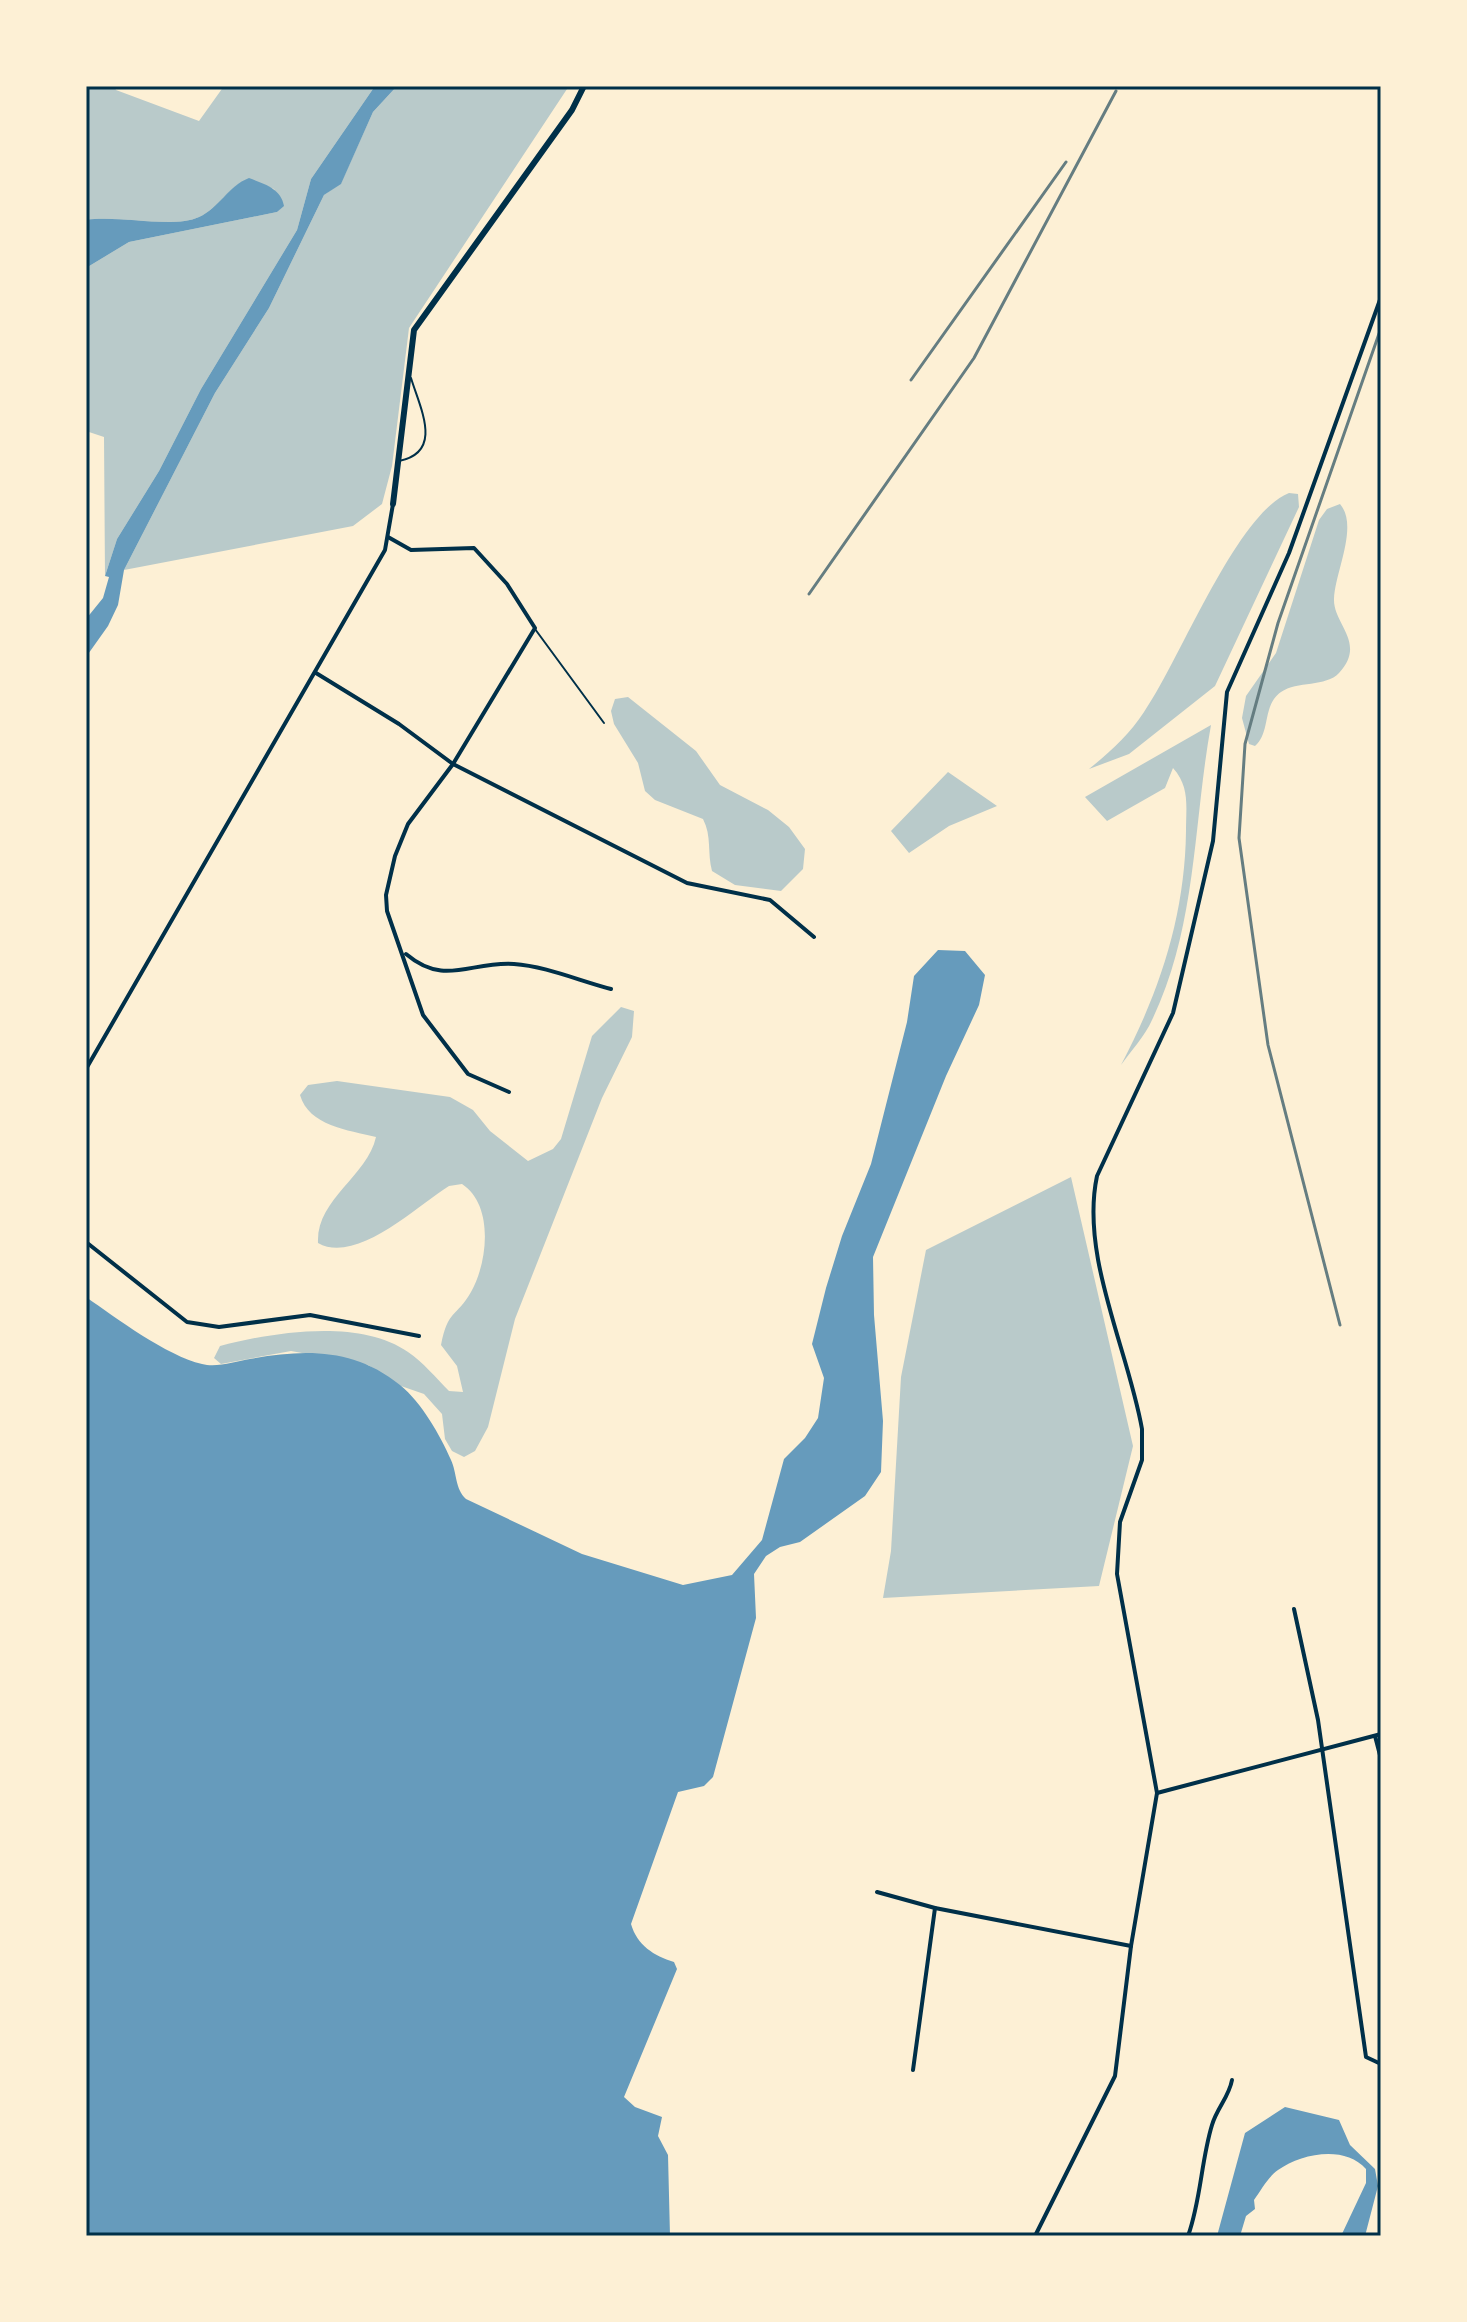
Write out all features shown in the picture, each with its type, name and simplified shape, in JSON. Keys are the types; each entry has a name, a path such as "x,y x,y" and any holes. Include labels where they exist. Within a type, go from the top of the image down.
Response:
{"street":[{"path":"86,1069 385,550 414,330 572,110 584,86"},
{"path":"1035,2236 1115,2076 1131,1946 1157,1793 1117,1574 1120,1522 1142,1460 1142,1429 1095,1243 1092,1199 1097,1176 1173,1013 1213,841 1227,692 1289,553 1381,297"},
{"path":"388,537 411,550 474,548 507,584 535,628 453,764 419,807 395,856 386,903 418,1002 433,1029 468,1074 509,1092"},
{"path":"316,673 399,724 453,764 687,883 770,900 814,937"},
{"path":"404,953 430,970 445,972 516,964 611,989"},
{"path":"86,1242 187,1322 219,1327 310,1315 419,1336"},
{"path":"1294,1609 1318,1720 1366,2057 1381,2064"},
{"path":"1157,1793 1378,1735 1381,1759"},
{"path":"877,1892 935,1908 1131,1946"},
{"path":"913,2070 935,1908"},
{"path":"1188,2236 1199,2205 1212,2124 1230,2094 1232,2080"}],"lane":[{"path":"398,461 410,459 425,448 428,436 409,371"},
{"path":"535,628 604,723"}],"shaded area":[{"path":"86,86 114,86 116,90 199,121 224,86 375,86 311,179 297,230 201,389 159,471 117,539 105,576 104,437 86,431 86,268 129,242 277,212 283,205 274,189 249,179 235,187 206,213 188,220 86,220"},
{"path":"397,86 569,86 409,328 392,466 382,504 353,526 124,570 215,393 269,308 324,195 341,183 373,112"},
{"path":"1289,493 1298,494 1299,507 1215,686 1129,754 1089,769 1119,743 1144,712 1229,558 1249,529 1269,506"},
{"path":"1340,504 1345,513 1347,537 1334,599 1349,643 1347,662 1339,673 1327,680 1281,692 1271,704 1260,740 1255,746 1249,744 1242,718 1246,696 1276,653 1319,520 1327,509"},
{"path":"628,697 696,751 720,785 768,810 789,827 805,849 803,869 781,891 735,885 712,871 708,832 703,819 655,800 645,791 638,763 614,724 611,711 615,699"},
{"path":"1211,725 1192,875 1178,949 1152,1020 1121,1065 1147,1009 1168,952 1185,862 1186,797 1182,782 1173,768 1165,788 1107,821 1085,797"},
{"path":"948,772 997,806 949,826 909,853 891,831"},
{"path":"621,1007 634,1011 632,1037 602,1098 515,1319 488,1427 475,1451 464,1457 452,1451 445,1439 442,1414 424,1394 401,1386 368,1365 291,1351 221,1364 214,1358 220,1346 265,1336 341,1331 388,1341 424,1365 449,1391 463,1392 457,1366 441,1345 450,1319 471,1292 481,1265 485,1235 483,1219 472,1193 462,1184 449,1186 404,1219 368,1240 333,1248 318,1243 325,1214 363,1164 376,1137 321,1120 312,1114 300,1095 308,1085 337,1081 450,1097 473,1110 490,1131 528,1161 553,1149 561,1139 592,1036"},
{"path":"1071,1177 1133,1446 1099,1586 883,1598 891,1551 901,1377 926,1250"}],"water":[{"path":"375,86 397,86 373,112 341,184 324,195 269,308 215,393 124,570 118,605 108,626 86,657 86,619 103,598 109,577 105,576 117,539 159,471 201,389 297,230 311,179"},
{"path":"249,178 276,191 284,206 277,212 129,242 86,268 86,220 188,220 206,213 235,186"},
{"path":"938,950 965,951 985,975 979,1005 946,1076 873,1257 874,1315 883,1421 881,1472 865,1496 800,1542 780,1547 766,1556 754,1574 756,1618 713,1777 704,1786 678,1792 631,1924 642,1944 653,1953 674,1962 677,1969 624,2097 635,2107 662,2117 658,2136 668,2155 670,2236 86,2236 86,1297 158,1345 202,1364 220,1365 310,1353 328,1354 365,1364 400,1385 423,1410 447,1450 460,1491 466,1499 582,1554 683,1585 732,1575 762,1540 784,1459 805,1438 818,1418 824,1378 812,1344 826,1288 842,1236 871,1164 907,1022 914,976"},
{"path":"1285,2107 1339,2120 1350,2145 1375,2169 1378,2186 1365,2236 1341,2236 1366,2183 1366,2169 1347,2157 1323,2154 1299,2159 1278,2170 1254,2200 1255,2209 1246,2216 1240,2236 1217,2236 1245,2133"}],"railway":[{"path":"809,594 974,358 1116,91"},
{"path":"911,380 1066,162"},
{"path":"1340,1325 1268,1045 1239,838 1245,744 1278,623 1381,328"}]}
